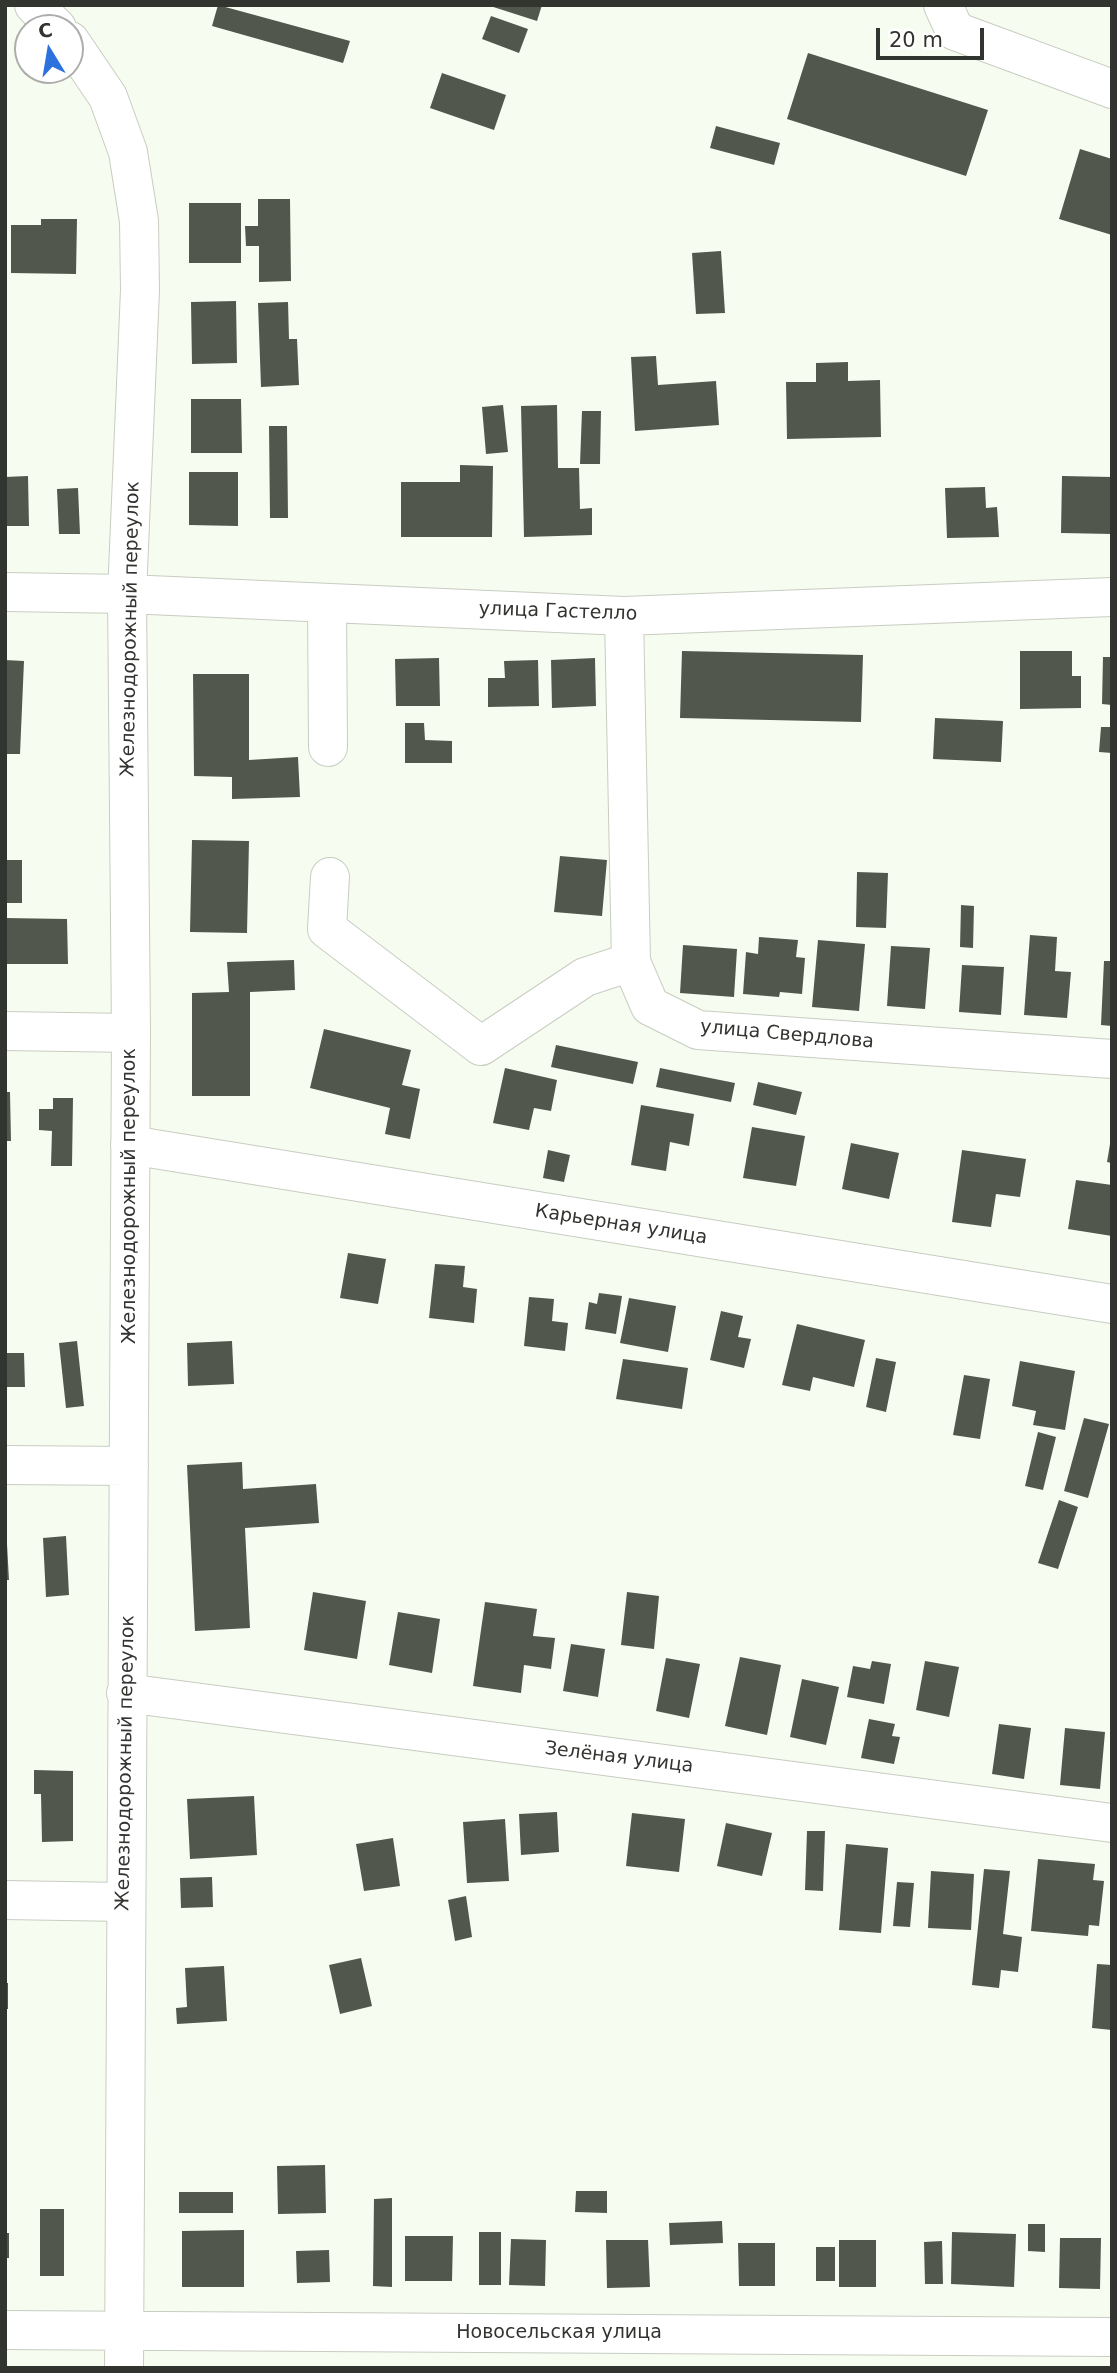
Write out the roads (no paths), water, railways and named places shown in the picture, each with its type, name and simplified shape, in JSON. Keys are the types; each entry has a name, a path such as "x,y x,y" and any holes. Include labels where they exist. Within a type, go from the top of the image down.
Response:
{"street":[{"path":"943,5 955,31 1112,89"},
{"name":"Железнодорожный переулок","path":"84,62 108,97 128,152 139,221 140,289 127,594 131,1033 124,1902 124,2368"},
{"name":"улица Гастелло","path":"5,592 127,594 625,616 1112,597"},
{"path":"327,603 328,747"},
{"name":"улица Свердлова","path":"625,616 631,962 650,1006 698,1030 1112,1059"},
{"path":"330,877 327,929 481,1046 584,977 631,962"},
{"path":"5,1031 131,1033"},
{"name":"Карьерная улица","path":"130,1145 1112,1304"},
{"path":"5,1465 129,1466"},
{"name":"Зелёная улица","path":"126,1693 1112,1823"},
{"path":"5,1900 124,1902"},
{"name":"Новосельская улица","path":"5,2330 1112,2337"}]}
